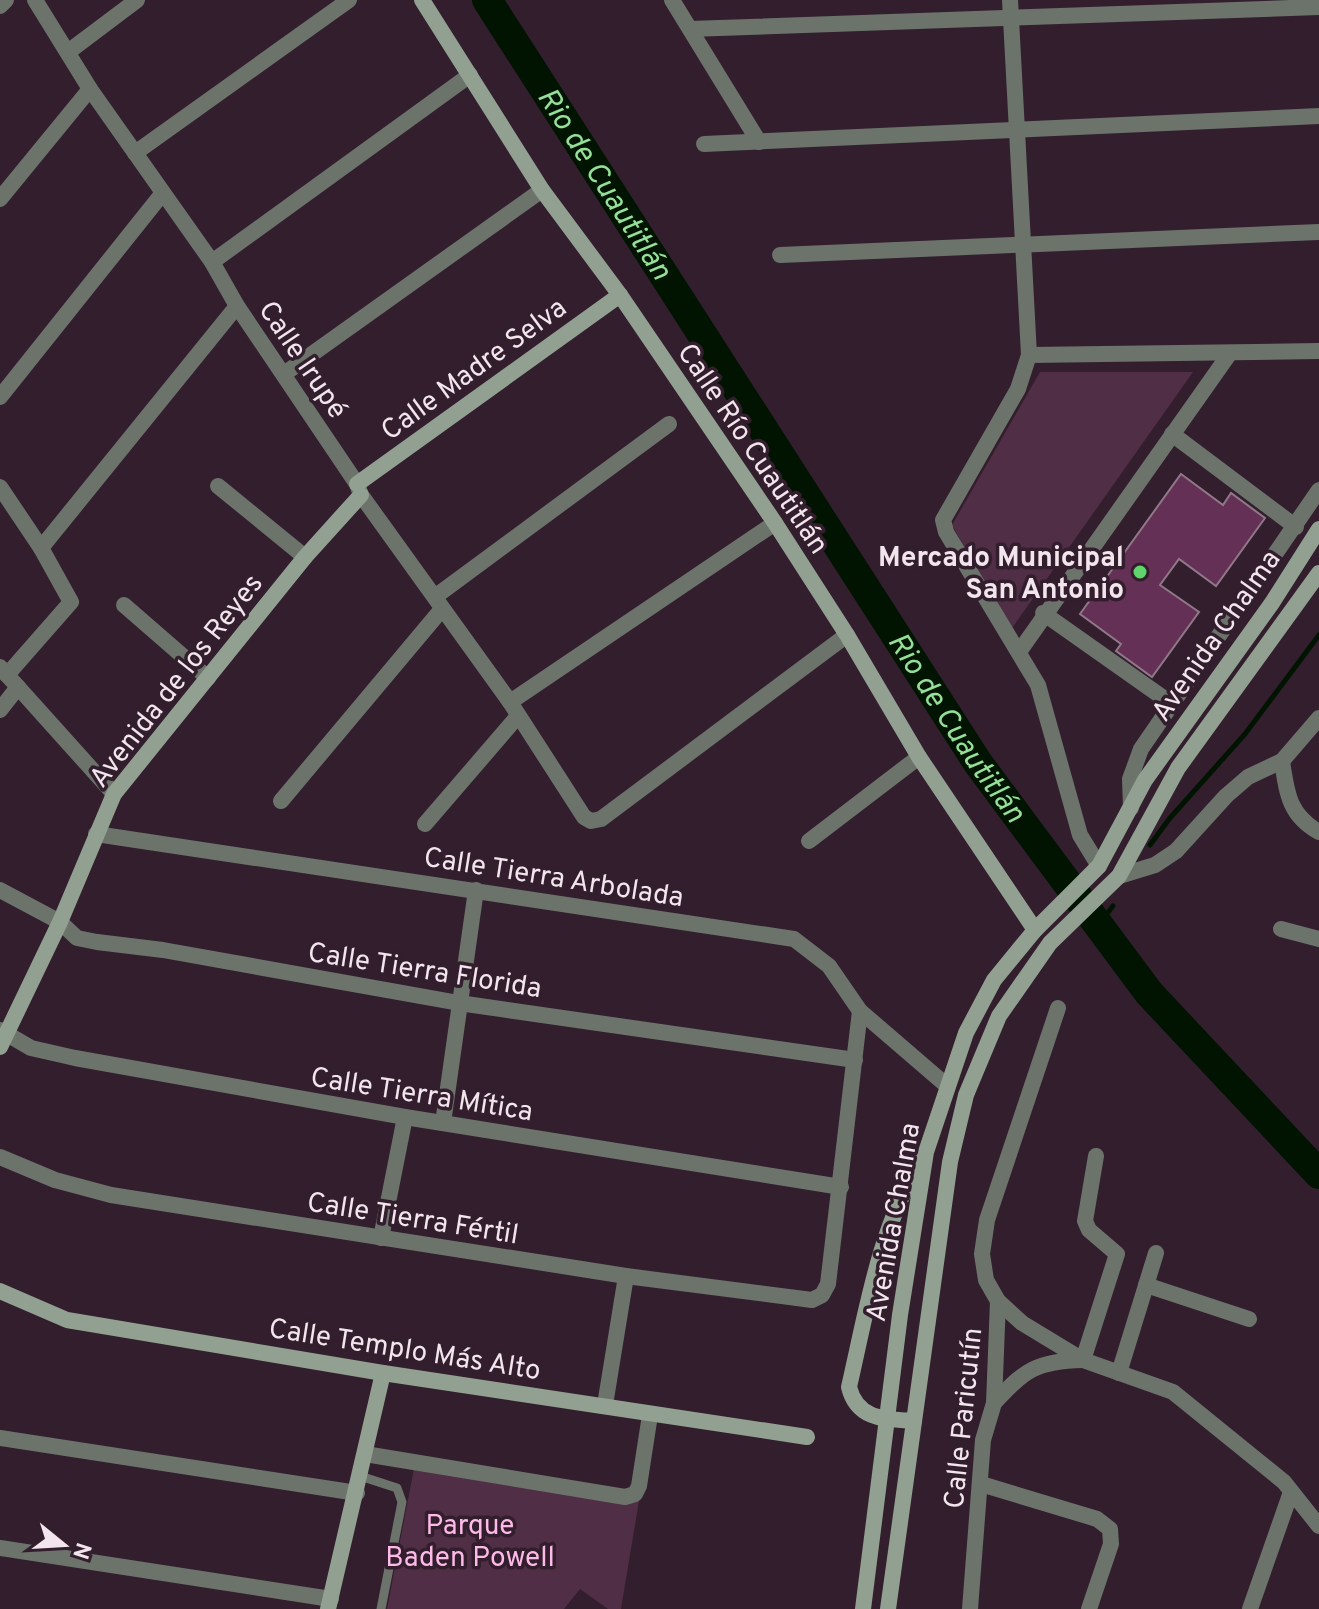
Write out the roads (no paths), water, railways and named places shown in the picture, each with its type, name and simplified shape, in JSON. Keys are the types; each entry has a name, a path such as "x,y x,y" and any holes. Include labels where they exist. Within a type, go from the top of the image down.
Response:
{"street":[{"path":"0,6 6,0"},
{"name":"Calle Irupé","path":"35,0 90,89 212,262 237,306 359,489 514,709 584,817 591,821 601,819 847,635"},
{"path":"68,52 137,0"},
{"path":"135,153 349,0"},
{"name":"Calle Río Cuautitlán","path":"422,0 542,190 620,295 775,523 847,635 919,757 1035,930"},
{"path":"672,0 759,142"},
{"path":"690,29 1010,8 1319,7"},
{"path":"1010,8 1029,355 1018,389 943,520 946,532 1038,685 1051,720 1080,835 1099,866"},
{"path":"212,262 470,75"},
{"path":"0,199 90,89"},
{"path":"704,144 1319,116"},
{"path":"284,374 542,190"},
{"path":"0,397 162,194"},
{"path":"780,255 1319,232"},
{"name":"Calle Madre Selva","path":"359,489 620,295"},
{"path":"41,548 237,306"},
{"path":"1029,355 1319,351"},
{"path":"1019,652 1043,613 1230,353"},
{"path":"281,801 439,603 669,424"},
{"path":"1172,434 1296,527"},
{"path":"218,486 305,557"},
{"path":"0,487 41,548 71,602 8,677 0,710"},
{"name":"Avenida de los Reyes","path":"2,1036 60,922 114,794 359,489"},
{"path":"1131,808 1132,767 1319,490"},
{"path":"425,824 514,709 775,523"},
{"name":"Avenida Chalma","path":"863,1609 926,1152 966,1033 994,980 1035,930 1099,866 1145,780 1272,603 1319,529"},
{"name":"Avenida Chalma","path":"888,1609 950,1162 966,1095 999,1016 1050,943 1126,874 1178,768 1319,573"},
{"path":"124,605 208,678"},
{"path":"1043,613 1172,704"},
{"path":"8,677 114,794"},
{"path":"1126,874 1155,865 1176,851 1248,777 1282,761 1319,718"},
{"path":"809,841 919,757"},
{"path":"1282,761 1288,803 1299,819 1319,832"},
{"name":"Calle Tierra Arbolada","path":"96,834 794,939 829,966 860,1011 946,1085"},
{"name":"Calle Tierra Florida","path":"0,890 60,922 77,938 459,1003 855,1060"},
{"path":"443,1123 476,890"},
{"path":"1281,929 1319,939"},
{"name":"Calle Paricutín","path":"970,1609 983,1440 994,1403 998,1301 986,1280 982,1254 987,1220 1058,1008"},
{"path":"841,1187 860,1011"},
{"name":"Calle Tierra Mítica","path":"2,1036 31,1048 75,1058 405,1117 841,1187"},
{"path":"381,1238 405,1117"},
{"path":"914,1421 866,1414 852,1401 849,1387 887,1225 901,1193 926,1152"},
{"path":"1083,1360 1117,1254 1089,1230 1085,1221 1096,1156"},
{"name":"Calle Tierra Fértil","path":"0,1157 55,1180 111,1195 626,1276 812,1300 822,1295 828,1284 841,1187"},
{"path":"1119,1373 1156,1253"},
{"path":"605,1405 626,1276"},
{"path":"1146,1285 1249,1319"},
{"name":"Calle Templo Más Alto","path":"0,1291 67,1320 383,1373 807,1437"},
{"path":"998,1301 1022,1323 1083,1360 1173,1392 1227,1432 1291,1492 1319,1526"},
{"path":"994,1403 1023,1373 1037,1364 1083,1360"},
{"path":"0,1548 330,1604 383,1373"},
{"path":"365,1454 625,1497 635,1494 639,1486 650,1415"},
{"path":"0,1438 358,1485"},
{"path":"981,1484 1097,1519 1110,1529 1111,1544 1089,1609"},
{"path":"1250,1609 1291,1492"}],"lane":[{"path":"358,1485 397,1488 402,1502 381,1609"}],"waterway":[{"name":"Rio de Cuautitlán","path":"487,0 978,763 1149,993 1319,1174"},
{"path":"1150,845 1245,734 1319,635"},
{"path":"1098,925 1113,906"}],"place":[{"name":"Mercado Municipal San Antonio","path":"1140,572"}],"park label":[{"name":"Parque Baden Powell","path":"470,1540"}]}
